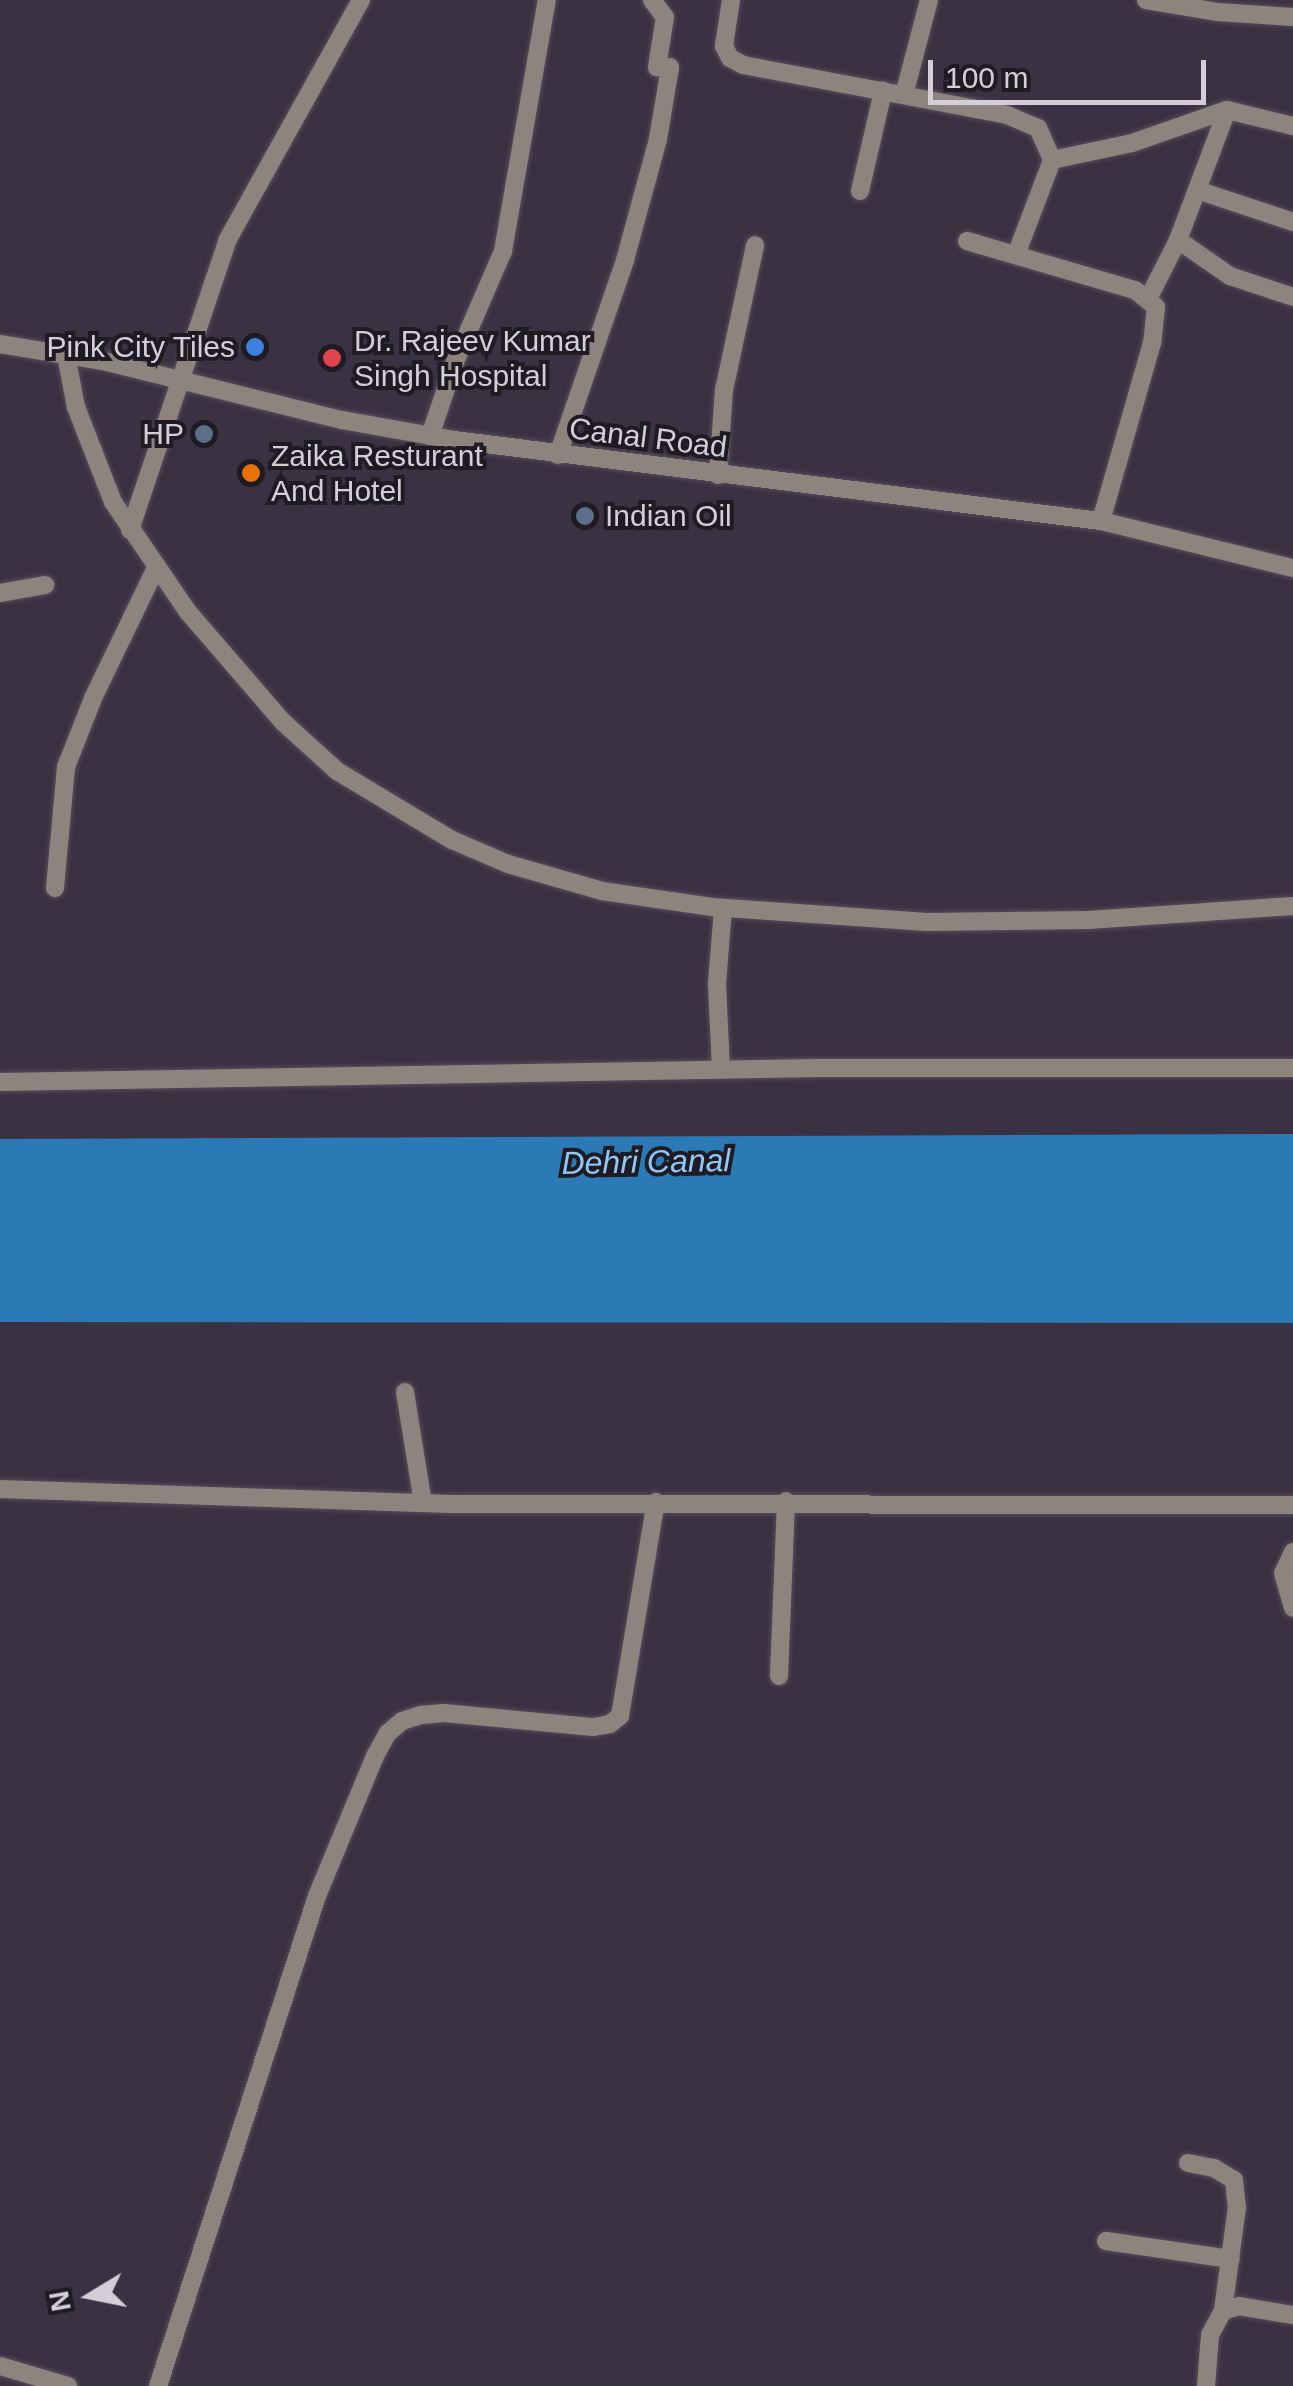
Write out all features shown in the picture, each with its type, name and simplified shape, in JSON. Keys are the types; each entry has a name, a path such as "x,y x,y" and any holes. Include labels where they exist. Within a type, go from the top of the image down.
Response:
{"street":[{"path":"130,530 178,378 228,239 360,0"},
{"path":"430,436 461,347 503,251 547,0"},
{"path":"558,454 625,260 658,138 665,16 652,0"},
{"path":"731,0 724,46 730,58 755,68 1007,115 1038,128 1052,160 1016,255"},
{"path":"904,95 929,0"},
{"path":"1146,0 1218,12 1293,17"},
{"path":"860,191 883,91"},
{"path":"1052,160 1132,143 1226,110 1293,126"},
{"path":"1101,522 1158,319 1149,297 1178,240 1226,110"},
{"path":"1196,190 1293,222"},
{"path":"1178,240 1230,276 1293,296"},
{"path":"967,241 1149,297"},
{"path":"718,475 724,390 755,245"},
{"name":"Canal Road","path":"0,344 178,378 342,420 430,436 1101,522 1293,568"},
{"path":"66,355 94,461 130,530 188,612 283,722 337,770 398,812 508,864 602,892 722,908 926,922 1088,920 1293,906"},
{"path":"55,888 66,767 94,696 156,568"},
{"path":"0,593 45,584"},
{"path":"721,1069 717,984 722,908"},
{"path":"0,1082 721,1069 1293,1068"},
{"path":"404,1392 424,1503"},
{"path":"0,1489 424,1503 1293,1505"},
{"path":"778,1676 786,1501"},
{"path":"158,2386 317,1896 374,1756 388,1733 402,1721 421,1715 444,1713 592,1727 610,1724 620,1716 656,1502"},
{"path":"1293,1552 1283,1573 1293,1608"},
{"path":"1188,2163 1214,2168 1234,2180 1237,2207 1223,2311 1210,2334 1206,2386"},
{"path":"1106,2241 1231,2258"},
{"path":"1223,2311 1239,2306 1293,2315"},
{"path":"0,2366 68,2386"}],"water":[{"name":"Dehri Canal","path":"1293,1134 1293,1323 0,1322 0,1139"}],"place":[{"name":"Pink City Tiles","path":"255,347"},
{"name":"Dr. Rajeev Kumar Singh Hospital","path":"332,358"},
{"name":"HP","path":"204,434"},
{"name":"Zaika Resturant And Hotel","path":"251,473"},
{"name":"Indian Oil","path":"585,516"}]}
